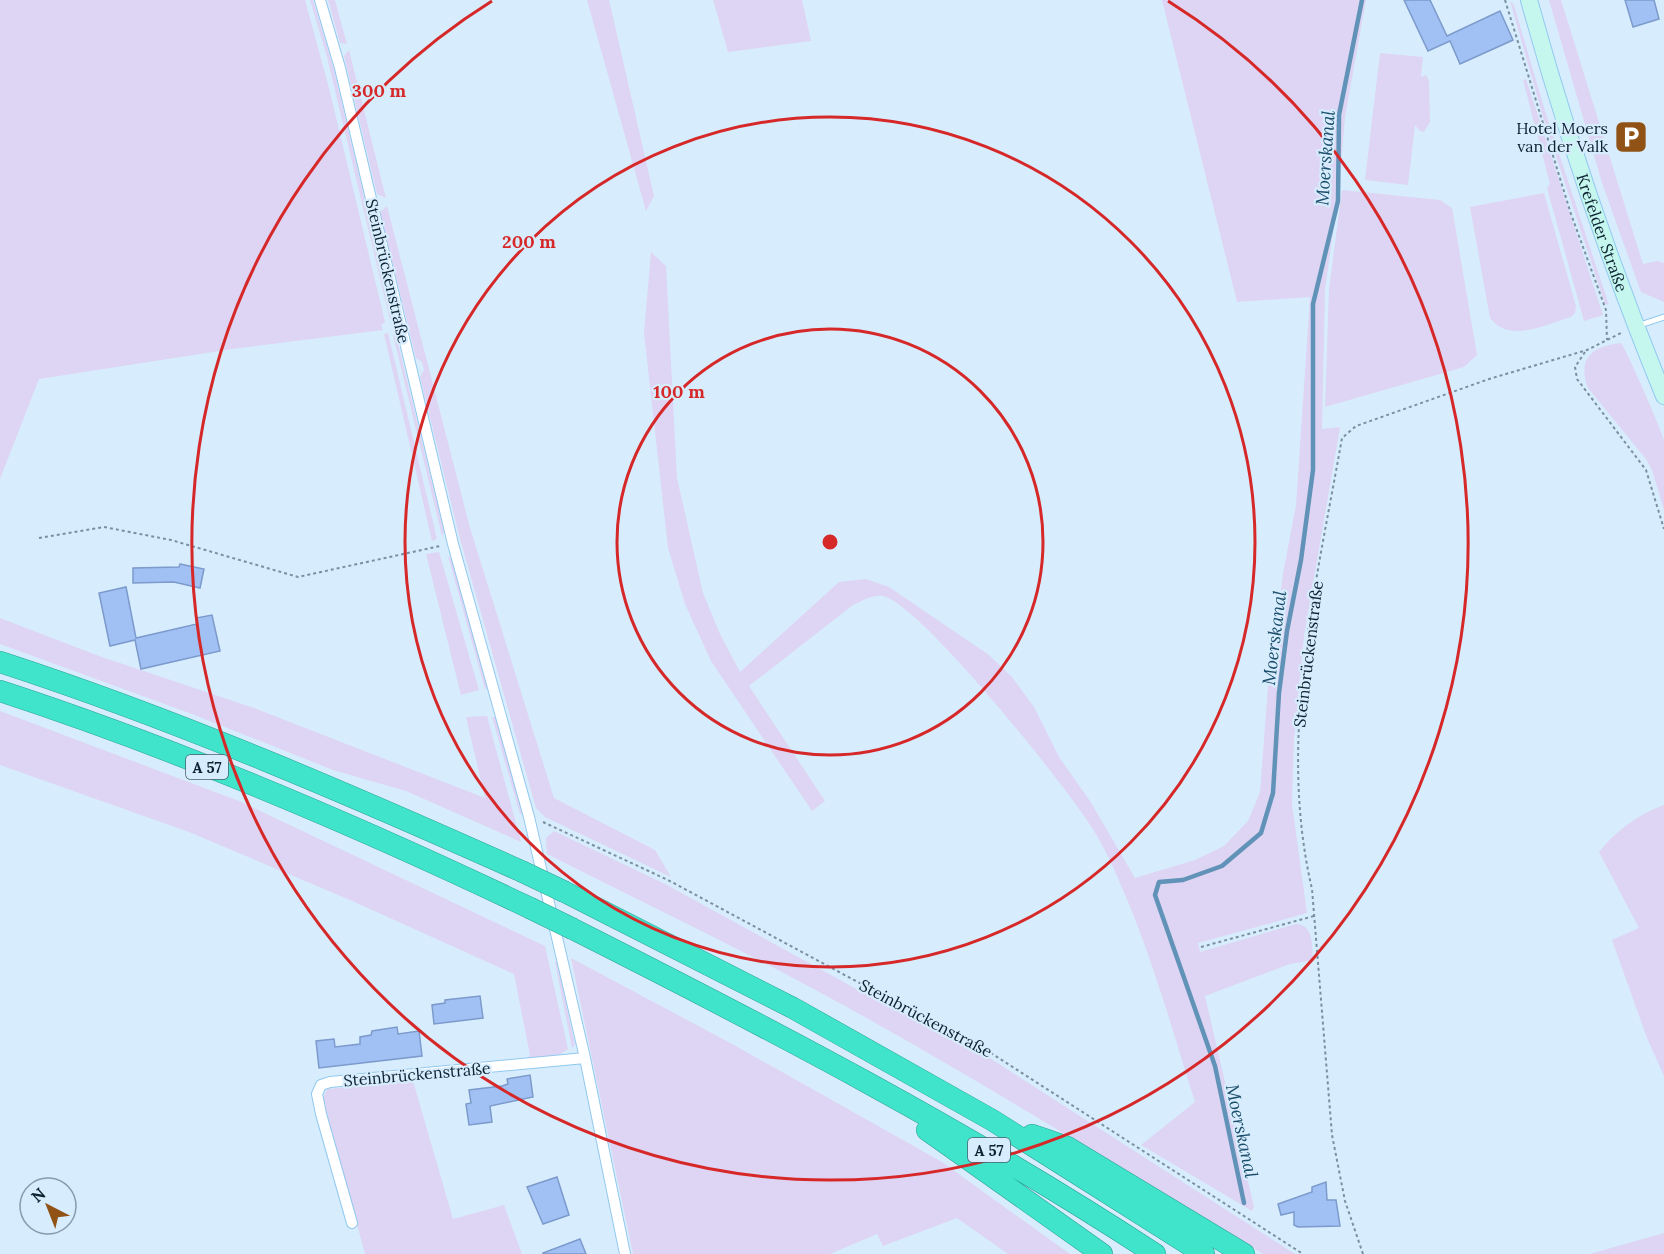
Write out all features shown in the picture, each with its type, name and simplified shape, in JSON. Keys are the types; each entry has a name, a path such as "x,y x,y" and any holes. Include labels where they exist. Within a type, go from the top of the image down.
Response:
{"highway":[{"name":"A 57","path":"0,662 195,733 385,810 565,892 793,1008 992,1120 1204,1254"},
{"name":"A 57","path":"0,691 178,755 412,851 530,908 975,1142 1155,1254"},
{"path":"817,1057 849,1083 941,1138 1102,1254"},
{"path":"992,1120 1067,1148 1244,1254"}],"main road":[{"name":"Krefelder Straße","path":"1529,0 1566,127 1635,326 1664,396"}],"street":[{"name":"Steinbrückenstraße","path":"320,0 340,68 453,544 529,817 585,1058 625,1254"},
{"name":"Steinbrückenstraße","path":"351,1223 319,1104 317,1090 321,1085 330,1082 585,1058"}],"lane":[{"path":"1635,326 1664,317"}],"path":[{"path":"1505,0 1571,214 1606,310 1607,340"},
{"name":"Steinbrückenstraße","path":"1363,1254 1345,1201 1332,1135 1312,889 1301,831 1298,738 1307,636 1342,438 1356,426 1489,379 1587,350 1635,326"},
{"path":"1587,350 1578,359 1575,367 1577,379 1646,470 1664,529"},
{"path":"39,538 104,527 171,540 298,577 453,544"},
{"name":"Steinbrückenstraße","path":"529,817 556,826 668,880 921,1016 963,1035 1303,1254"},
{"path":"1202,947 1314,916"}],"shaded area":[{"path":"0,0 305,0 329,88 385,322 381,325 383,330 232,349 39,379 0,479"},
{"path":"310,0 313,0 333,66 393,317 390,320 327,57"},
{"path":"328,0 335,0 347,44 340,43"},
{"path":"587,0 609,0 654,196 646,211"},
{"path":"713,0 802,0 811,41 728,52"},
{"path":"1162,0 1366,0 1345,117 1339,189 1325,290 1322,429 1340,427 1304,636 1294,739 1292,804 1307,913 1198,943 1200,952 1296,924 1306,928 1311,937 1313,960 1290,964 1205,996 1254,1207 1252,1211 1141,1145 1195,1102 1151,964 1111,863 1098,837 1080,810 994,702 929,631 902,607 883,596 871,597 853,605 749,686 825,801 812,811 711,661 685,604 668,548 644,333 651,252 666,266 677,478 703,593 720,634 740,672 839,582 866,579 889,587 989,655 1012,677 1034,707 1059,757 1090,801 1135,878 1195,860 1224,846 1248,821 1260,792 1268,687 1283,574 1296,505 1310,297 1237,302"},
{"path":"1549,0 1561,0 1643,264 1657,261 1664,263 1664,302 1641,292 1602,183"},
{"path":"1510,1 1514,5 1545,111 1609,305 1605,304 1544,120"},
{"path":"349,50 386,198 377,194 344,56"},
{"path":"1380,53 1423,57 1421,77 1426,75 1429,81 1430,122 1424,132 1415,125 1408,185 1365,180"},
{"path":"1526,79 1603,315 1584,321 1547,188 1550,184 1523,80"},
{"path":"1342,190 1440,200 1452,208 1477,355 1464,367 1325,407 1329,289"},
{"path":"1544,193 1576,306 1575,313 1571,317 1528,330 1507,330 1498,326 1490,318 1470,207"},
{"path":"387,206 470,528 554,798 655,850 671,877 545,817 536,808 459,535 420,377 424,370 422,362 416,358 380,212"},
{"path":"388,333 437,539 432,541 384,334"},
{"path":"393,335 396,335 444,531 442,536"},
{"path":"1621,343 1644,390 1664,440 1664,510 1652,470 1646,459 1588,388 1585,378 1586,362 1595,351"},
{"path":"439,552 479,690 461,695 426,554"},
{"path":"448,556 452,559 488,688 485,689"},
{"path":"0,618 99,656 254,708 485,798 466,717 487,716 521,842 406,791 333,770 192,714 0,644"},
{"path":"0,711 239,801 545,946 568,1049 559,1055 526,1059 530,1055 514,974 350,900 189,832 0,765"},
{"path":"492,717 496,717 523,814 520,814"},
{"path":"1664,805 1664,1076 1647,1038 1612,940 1639,928 1599,852 1628,824"},
{"path":"554,831 665,884 882,1003 960,1039 1295,1254 1263,1254 906,1040 740,950 547,854 546,838"},
{"path":"571,958 734,1045 942,1162 1070,1254 1008,1254 957,1218 883,1246 877,1234 830,1254 633,1254"},
{"path":"557,961 575,1045 572,1048 555,962"},
{"path":"413,1081 453,1219 504,1205 522,1254 365,1254 323,1098 327,1089"},
{"path":"1664,1233 1664,1254 1590,1254 1593,1253"}],"building":[{"path":"1404,0 1430,0 1447,36 1500,11 1513,40 1460,64 1450,41 1428,51"},
{"path":"1625,0 1654,0 1659,19 1633,27"},
{"path":"180,564 204,569 200,588 174,582 133,583 133,568 179,567"},
{"path":"126,587 136,638 197,624 196,618 212,615 220,651 141,669 135,640 110,646 99,593"},
{"path":"480,996 483,1018 434,1024 432,1005 445,1003 445,1000"},
{"path":"397,1027 398,1034 419,1031 422,1056 319,1068 316,1041 334,1039 335,1047 360,1044 360,1037 371,1035 372,1031"},
{"path":"530,1075 533,1097 490,1106 492,1122 469,1125 466,1104 471,1103 469,1090 502,1086 508,1084 507,1079"},
{"path":"557,1177 569,1215 543,1224 527,1187"},
{"path":"1326,1182 1327,1200 1336,1200 1340,1226 1298,1227 1294,1225 1294,1212 1281,1215 1278,1204 1312,1192 1312,1187"},
{"path":"580,1239 586,1254 543,1254 543,1253"}],"waterway":[{"name":"Moerskanal","path":"1244,1203 1215,1066 1155,895 1159,882 1183,880 1222,866 1261,833 1273,793 1279,693 1313,470 1313,304 1338,201 1339,115 1362,0"}],"place":[{"name":"Hotel Moers van der Valk","path":"1631,137"}]}
